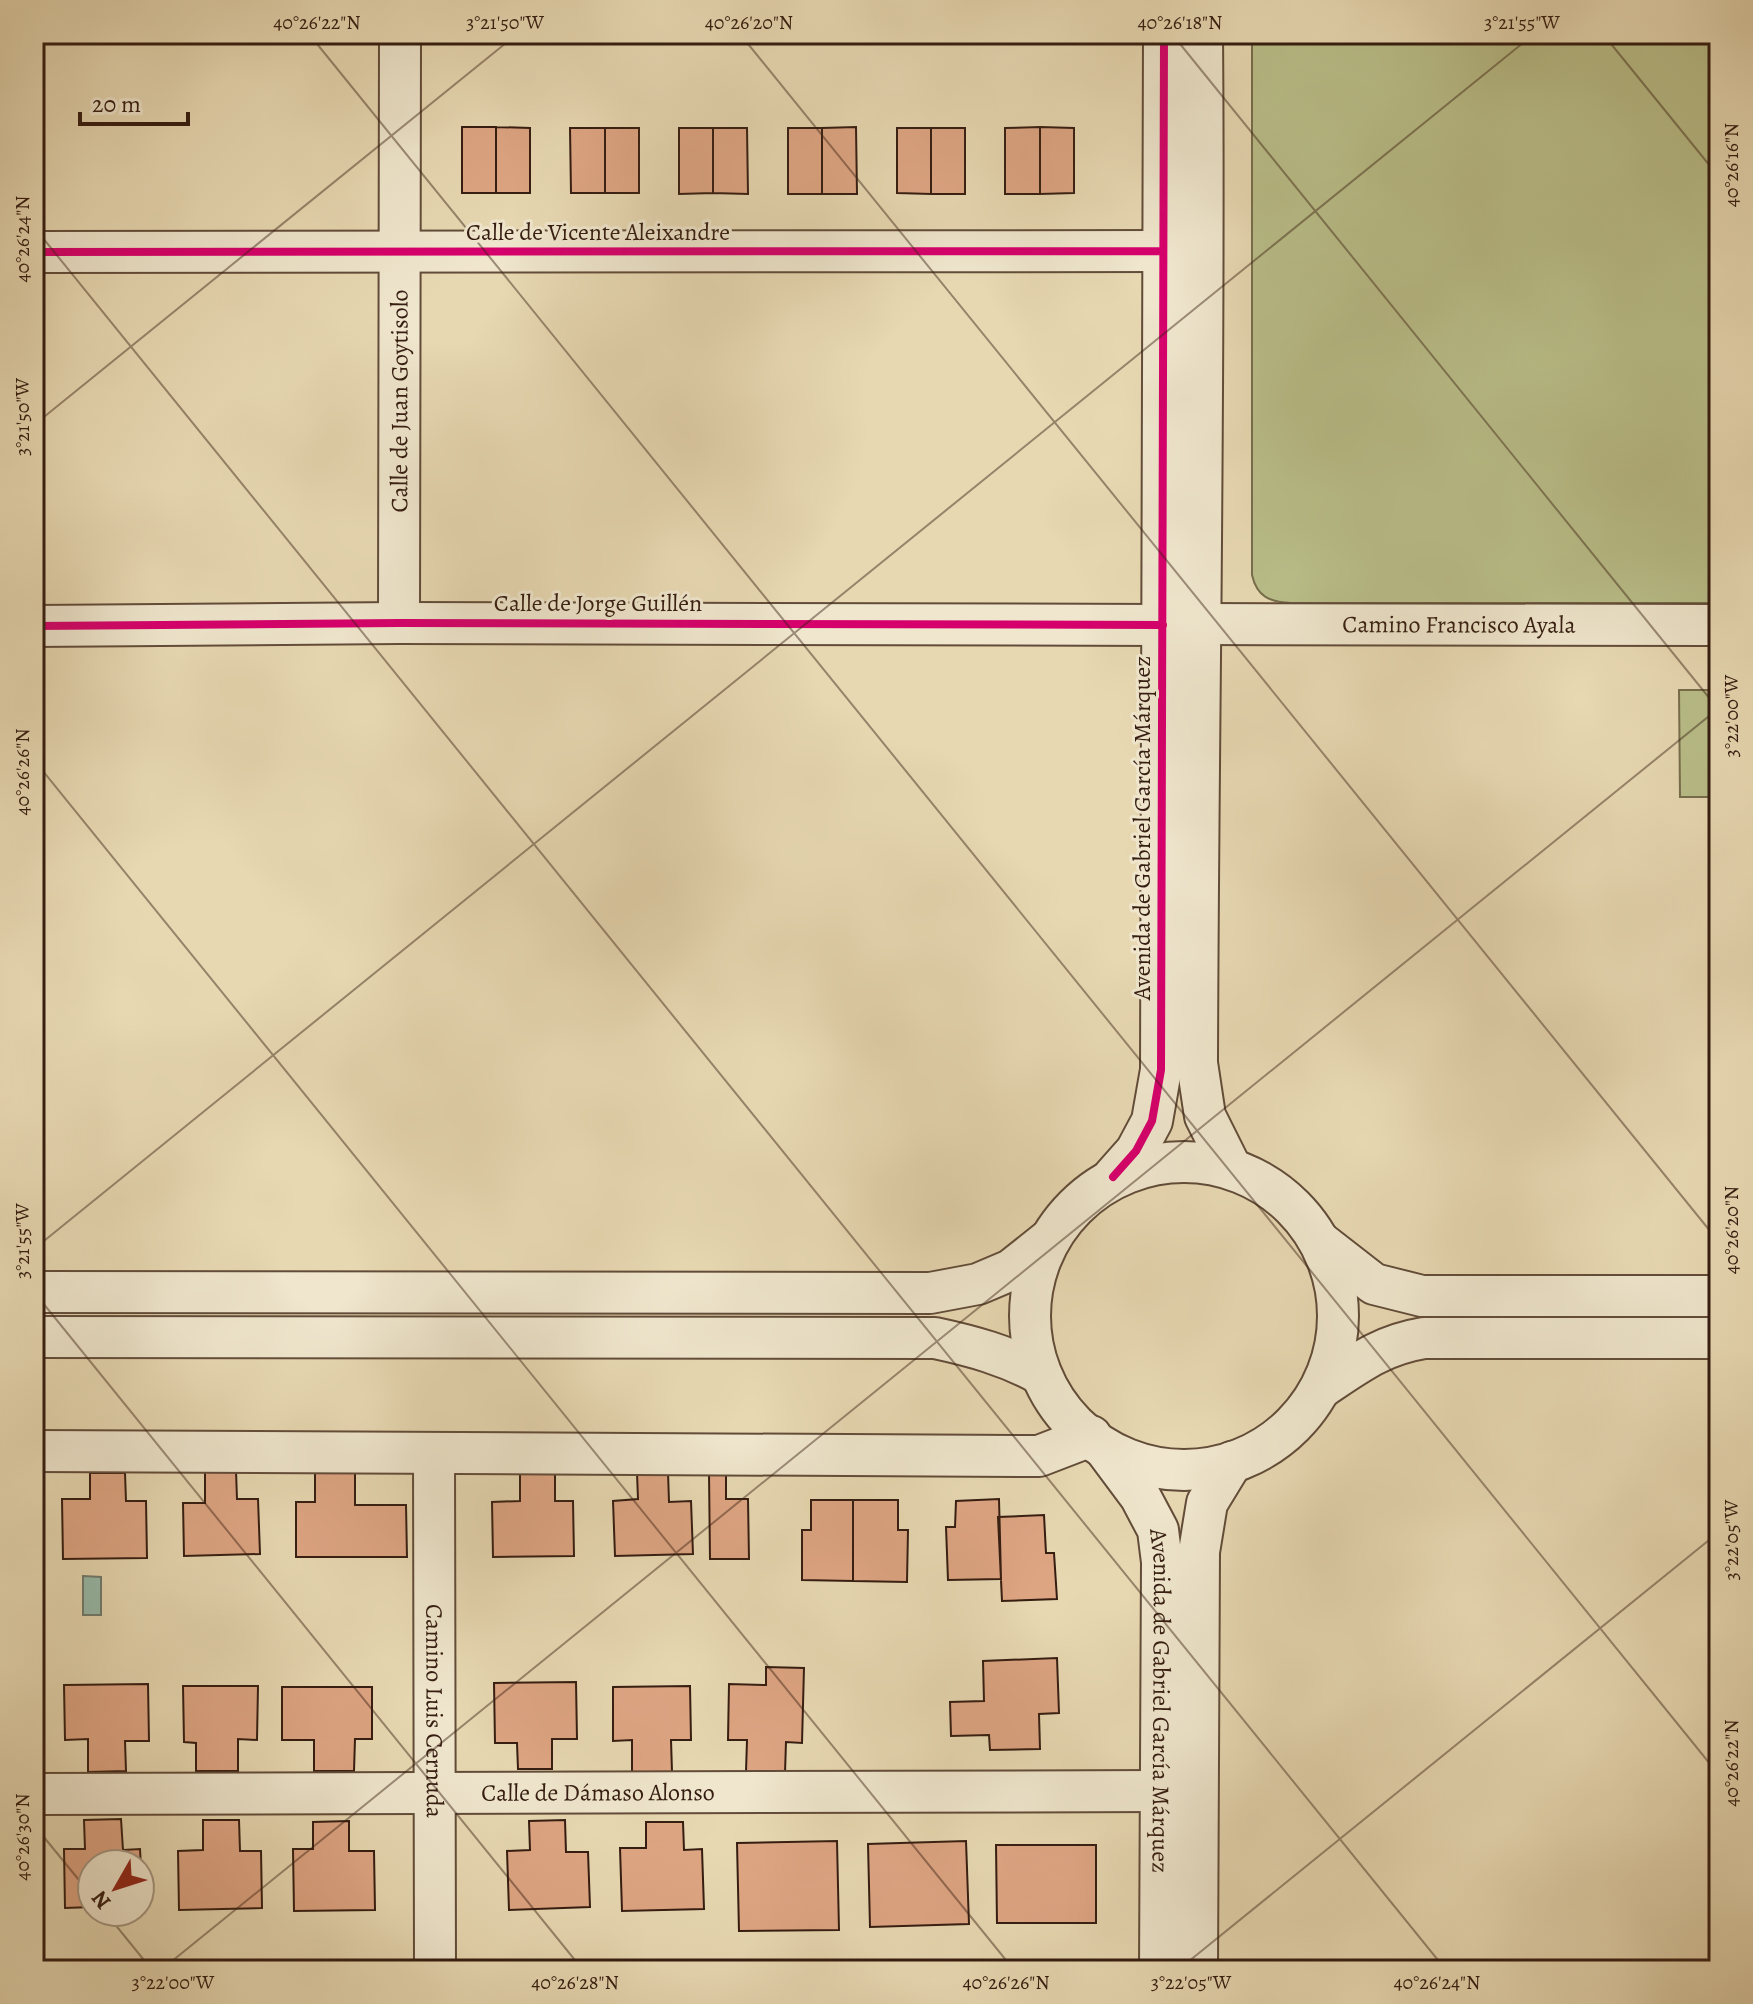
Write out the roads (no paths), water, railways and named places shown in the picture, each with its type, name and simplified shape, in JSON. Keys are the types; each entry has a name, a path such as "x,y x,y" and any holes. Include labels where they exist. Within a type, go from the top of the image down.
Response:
{"street":[{"name":"Calle de Juan Goytisolo","path":"399,623 400,34"},
{"name":"Avenida de Gabriel García Márquez","path":"1164,34 1163,251 1197,1063 1205,1116 1231,1168"},
{"name":"Avenida de Gabriel García Márquez","path":"1113,1177 1136,1151 1152,1121 1161,1070 1181,624 1204,251 1202,34"},
{"name":"Calle de Vicente Aleixandre","path":"34,252 1163,251"},
{"name":"Calle de Jorge Guillén","path":"34,626 1181,624"},
{"name":"Camino Francisco Ayala","path":"1181,624 1719,625"},
{"path":"1320,1242 1337,1298 1338,1333 1321,1388 1299,1420 1259,1451 1217,1467 1150,1467 1098,1443 1057,1405 1040,1374 1029,1323 1035,1269 1050,1239 1070,1209 1113,1177 1170,1161 1231,1168 1287,1199 1320,1242 1374,1284 1422,1296 1719,1296"},
{"path":"34,1292 930,1293 978,1284 1011,1270 1050,1239"},
{"path":"34,1337 935,1338 985,1349 1040,1374"},
{"path":"1321,1388 1395,1342 1424,1338 1719,1338"},
{"name":"Avenida de Gabriel García Márquez","path":"1098,1443 1140,1496 1158,1530 1162,1562 1160,1970"},
{"path":"34,1451 1039,1456 1098,1443"},
{"name":"Camino Luis Cernuda","path":"434,1453 435,1970"},
{"name":"Avenida de Gabriel García Márquez","path":"1197,1970 1199,1552 1207,1503 1232,1462"},
{"name":"Calle de Dámaso Alonso","path":"34,1794 1161,1791"}]}
